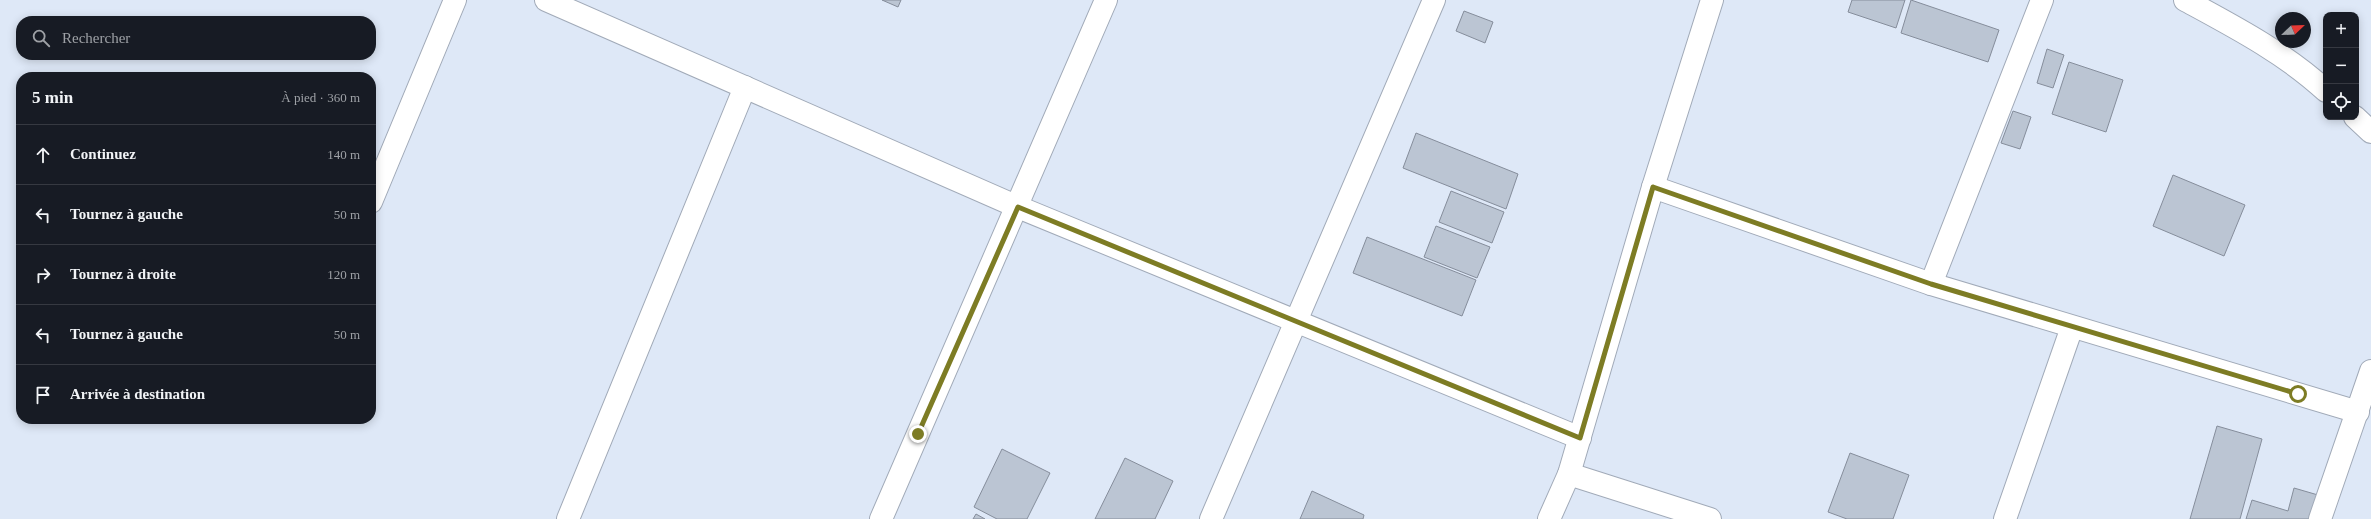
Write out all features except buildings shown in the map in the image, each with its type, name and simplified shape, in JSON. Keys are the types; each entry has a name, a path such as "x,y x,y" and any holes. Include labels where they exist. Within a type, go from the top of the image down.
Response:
{"street":[{"path":"376,190 455,0"},
{"path":"546,0 1018,207 1580,438"},
{"path":"881,519 1018,207 1106,0"},
{"path":"1211,519 1434,0"},
{"path":"1549,519 1569,474 1653,187 1712,0"},
{"path":"1931,284 2042,0"},
{"path":"2185,0 2244,32 2323,88"},
{"path":"568,519 745,87"},
{"path":"2358,120 2371,132"},
{"path":"1653,187 1931,284 2358,412"},
{"path":"2005,519 2072,327"},
{"path":"2320,519 2371,371"},
{"path":"1569,474 1710,519"}],"route":[{"path":"918,434 1018,207 1580,438 1653,187 1931,284 2298,394"}]}
